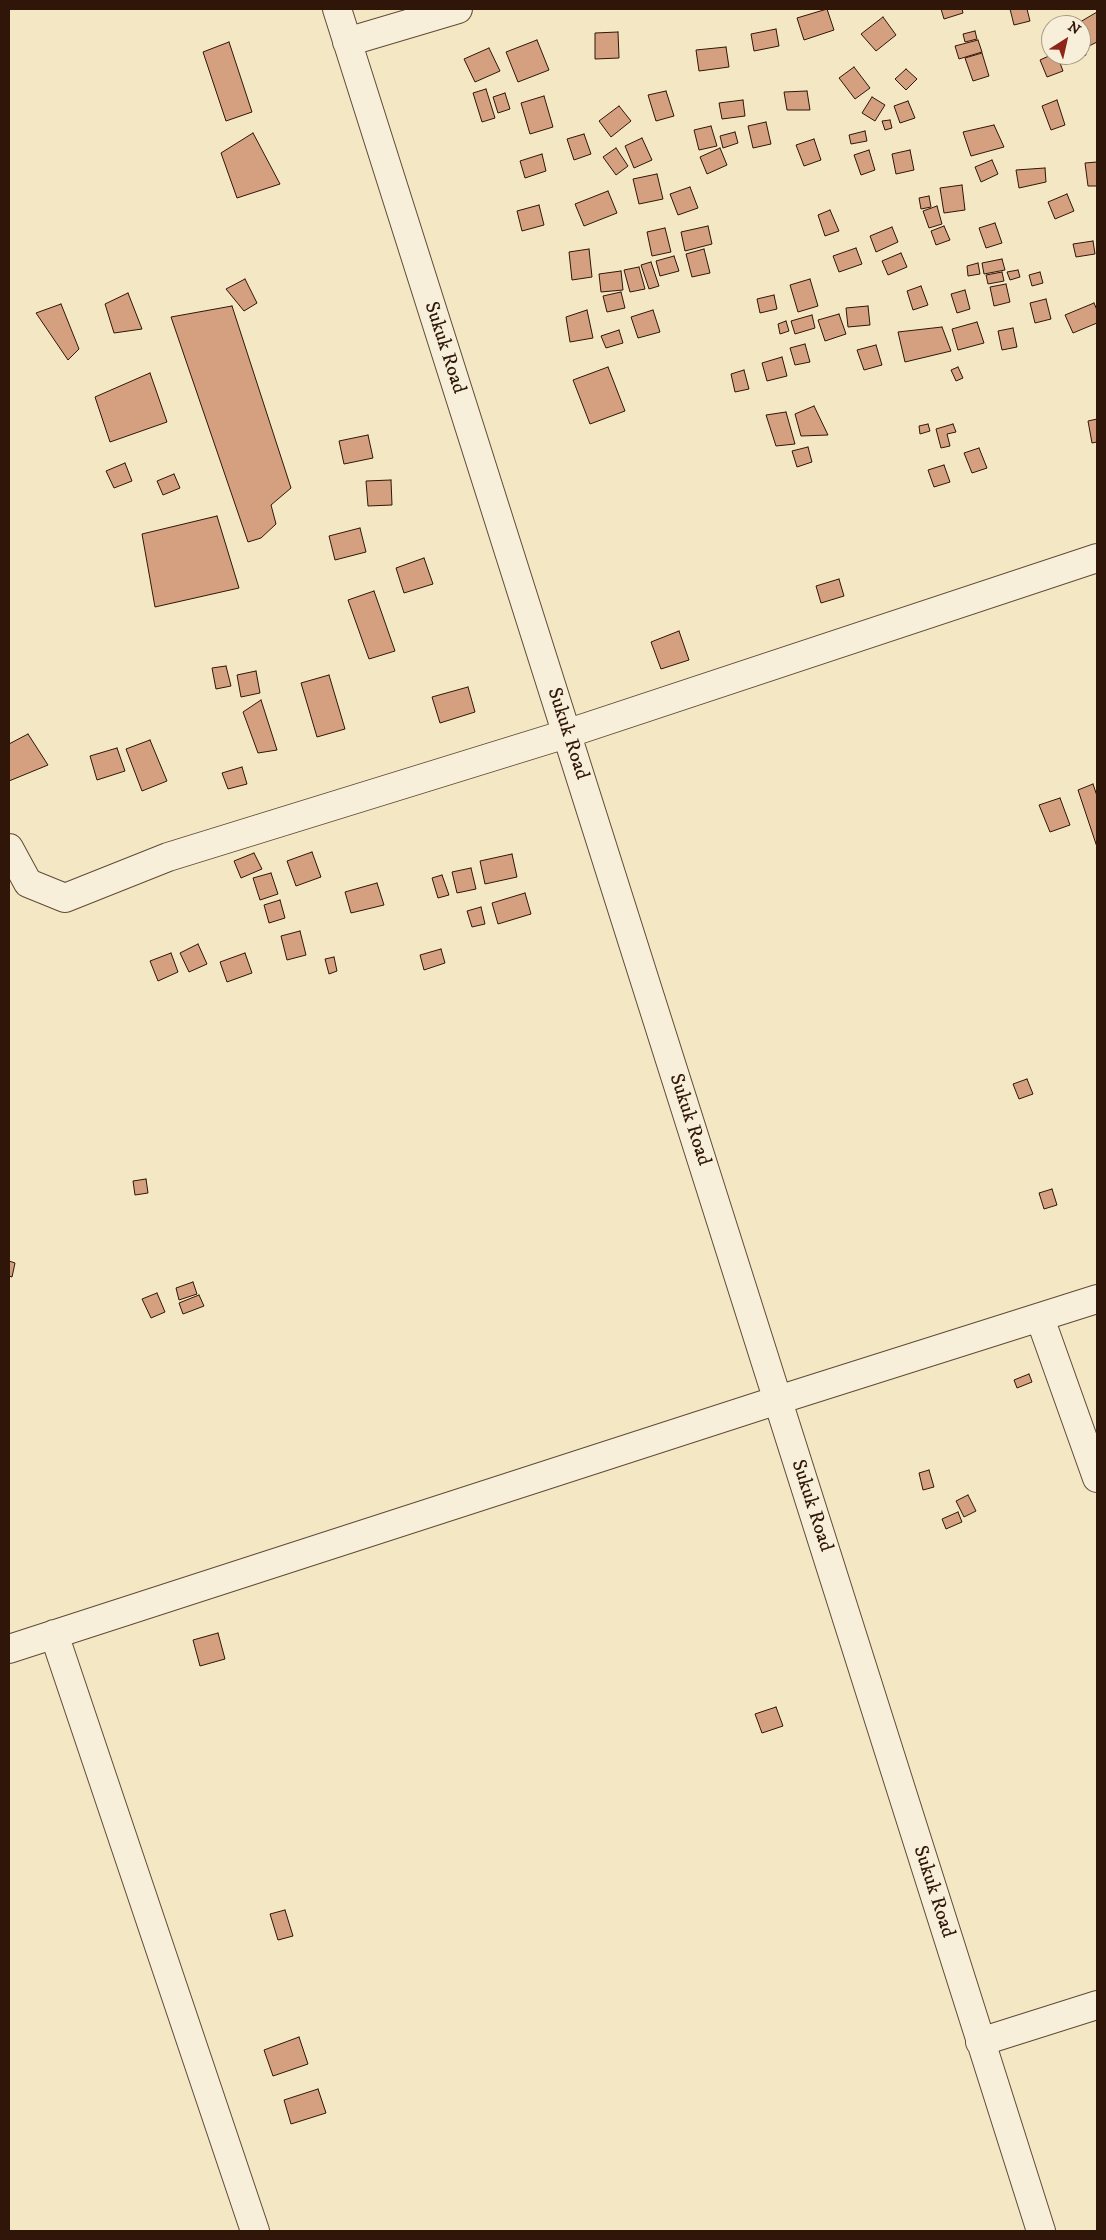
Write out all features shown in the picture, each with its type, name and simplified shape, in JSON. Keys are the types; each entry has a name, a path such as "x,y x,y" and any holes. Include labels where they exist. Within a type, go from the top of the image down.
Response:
{"street":[{"name":"Sukuk Road","path":"337,9 1041,2231"},
{"path":"347,42 458,9"},
{"path":"9,848 28,883 65,898 168,857 566,734 1097,558"},
{"path":"9,1649 778,1400 1097,1299"},
{"path":"1040,1318 1097,1478"},
{"path":"54,1634 255,2231"},
{"path":"980,2042 1097,2005"}],"building":[{"path":"827,9 834,30 804,40 797,18"},
{"path":"941,9 962,9 963,13 944,19"},
{"path":"1010,9 1027,9 1030,21 1014,25"},
{"path":"1097,12 1097,42 1091,45 1091,16"},
{"path":"883,17 896,35 876,51 861,34"},
{"path":"776,29 779,46 754,51 751,34"},
{"path":"975,31 977,39 965,42 963,34"},
{"path":"618,32 619,58 595,59 595,33"},
{"path":"537,40 549,70 518,82 506,52"},
{"path":"978,40 982,52 959,59 955,46"},
{"path":"229,42 252,112 226,121 203,52"},
{"path":"726,47 729,67 699,71 696,50"},
{"path":"489,48 500,71 475,82 464,59"},
{"path":"982,53 989,76 973,81 965,58"},
{"path":"1042,65 1061,65 1063,71 1047,77"},
{"path":"854,67 870,88 855,99 839,78"},
{"path":"906,69 917,79 906,90 895,79"},
{"path":"486,89 495,118 482,122 473,93"},
{"path":"666,91 674,116 656,121 648,95"},
{"path":"807,91 810,110 787,110 784,92"},
{"path":"505,93 510,109 498,113 493,97"},
{"path":"544,96 553,127 530,134 521,103"},
{"path":"872,97 885,105 875,121 862,113"},
{"path":"743,100 745,116 722,119 719,103"},
{"path":"1057,100 1065,125 1051,130 1042,106"},
{"path":"908,101 915,118 900,123 894,106"},
{"path":"619,106 631,121 611,137 599,121"},
{"path":"890,120 892,128 885,130 882,121"},
{"path":"766,122 771,144 753,148 748,126"},
{"path":"994,125 1004,147 971,156 963,132"},
{"path":"711,126 717,146 699,150 694,130"},
{"path":"865,131 867,141 851,144 849,135"},
{"path":"735,132 738,143 723,148 720,136"},
{"path":"253,133 280,184 237,198 221,153"},
{"path":"584,134 591,154 574,160 567,139"},
{"path":"642,138 652,160 634,168 625,146"},
{"path":"814,139 821,160 804,166 796,145"},
{"path":"616,148 628,166 616,175 603,157"},
{"path":"720,148 727,165 707,174 700,157"},
{"path":"869,150 875,170 861,175 854,155"},
{"path":"910,150 914,170 896,174 892,154"},
{"path":"542,154 546,171 525,178 520,161"},
{"path":"992,160 998,174 981,182 975,167"},
{"path":"1097,162 1097,186 1088,186 1085,163"},
{"path":"1045,168 1046,182 1019,188 1016,170"},
{"path":"657,174 663,199 639,204 633,179"},
{"path":"962,185 965,210 944,213 940,188"},
{"path":"690,187 698,208 678,215 670,194"},
{"path":"608,191 617,213 584,226 575,204"},
{"path":"1067,194 1074,211 1055,219 1048,202"},
{"path":"929,196 931,207 921,209 919,198"},
{"path":"539,205 544,225 522,231 517,211"},
{"path":"937,206 942,224 929,228 923,211"},
{"path":"830,210 839,231 825,236 818,215"},
{"path":"995,223 1002,243 986,248 979,228"},
{"path":"708,226 712,244 685,251 681,232"},
{"path":"944,226 950,240 936,245 931,231"},
{"path":"892,227 898,242 876,252 870,236"},
{"path":"665,228 671,252 652,256 647,232"},
{"path":"1093,241 1095,254 1076,257 1073,244"},
{"path":"856,248 862,264 839,272 833,256"},
{"path":"589,249 592,277 572,280 569,252"},
{"path":"704,249 710,273 692,277 686,254"},
{"path":"901,253 907,267 888,275 882,261"},
{"path":"674,256 679,271 660,276 656,261"},
{"path":"1002,259 1005,270 984,274 982,263"},
{"path":"651,262 659,286 649,289 641,265"},
{"path":"978,263 980,274 968,276 967,266"},
{"path":"639,267 645,289 630,292 624,270"},
{"path":"1018,270 1020,277 1010,280 1007,272"},
{"path":"621,271 623,290 601,292 599,274"},
{"path":"1002,272 1004,281 988,284 986,275"},
{"path":"1040,272 1043,283 1032,286 1029,275"},
{"path":"245,279 257,303 244,311 226,289"},
{"path":"810,279 818,306 798,312 790,285"},
{"path":"1006,284 1010,302 994,306 990,287"},
{"path":"921,286 928,305 913,310 907,291"},
{"path":"965,290 970,309 957,313 951,294"},
{"path":"621,292 625,308 607,312 603,296"},
{"path":"128,293 142,329 114,333 105,304"},
{"path":"774,295 777,309 760,313 757,299"},
{"path":"1046,299 1051,319 1035,323 1030,303"},
{"path":"1094,303 1097,310 1097,323 1073,333 1065,315"},
{"path":"61,304 79,349 68,360 36,313"},
{"path":"232,306 291,488 271,505 276,524 261,538 248,542 171,317"},
{"path":"868,306 870,325 848,327 846,308"},
{"path":"587,310 593,338 570,342 566,317"},
{"path":"653,310 660,332 638,338 631,317"},
{"path":"839,314 846,334 825,341 818,320"},
{"path":"812,315 815,328 795,334 791,321"},
{"path":"786,321 789,331 780,334 778,324"},
{"path":"977,322 984,343 958,350 952,329"},
{"path":"942,327 951,351 905,362 898,332"},
{"path":"1013,328 1017,347 1002,350 998,331"},
{"path":"619,330 623,343 606,348 601,336"},
{"path":"805,344 810,362 795,365 790,348"},
{"path":"876,345 882,365 864,370 857,350"},
{"path":"782,357 787,376 767,381 762,363"},
{"path":"608,367 625,411 590,424 573,380"},
{"path":"958,367 963,378 956,381 951,370"},
{"path":"744,370 749,389 735,392 731,374"},
{"path":"150,373 167,422 110,442 95,397"},
{"path":"814,406 828,435 801,436 795,414"},
{"path":"786,412 795,444 776,446 766,415"},
{"path":"1097,419 1097,442 1092,443 1088,421"},
{"path":"928,424 930,431 920,434 919,426"},
{"path":"953,424 956,432 947,434 950,446 941,448 936,429"},
{"path":"368,435 373,458 344,464 339,441"},
{"path":"808,447 812,462 797,467 792,451"},
{"path":"979,448 987,468 972,473 964,453"},
{"path":"125,463 132,481 114,488 106,471"},
{"path":"944,465 950,482 934,487 928,470"},
{"path":"174,474 180,488 163,495 157,481"},
{"path":"391,480 392,505 368,506 366,481"},
{"path":"217,516 239,588 155,607 142,534"},
{"path":"360,528 366,552 335,560 329,536"},
{"path":"424,558 433,584 404,593 396,568"},
{"path":"839,579 844,596 821,603 816,586"},
{"path":"374,591 395,651 369,659 348,600"},
{"path":"679,631 689,660 661,669 651,642"},
{"path":"226,666 231,686 216,689 212,668"},
{"path":"256,671 260,693 241,697 237,675"},
{"path":"329,675 345,729 317,737 301,683"},
{"path":"468,687 475,712 440,723 432,697"},
{"path":"261,700 277,750 258,753 243,712"},
{"path":"28,734 48,765 9,781 9,744"},
{"path":"150,740 167,781 142,791 126,749"},
{"path":"117,748 125,771 97,780 90,756"},
{"path":"242,767 247,784 228,789 222,773"},
{"path":"1093,784 1097,796 1097,847 1078,790"},
{"path":"1060,798 1070,825 1050,832 1039,805"},
{"path":"312,852 321,877 296,886 287,861"},
{"path":"254,853 262,869 241,878 234,861"},
{"path":"512,854 517,877 485,884 480,861"},
{"path":"471,868 476,889 457,893 452,872"},
{"path":"271,873 278,894 260,900 253,878"},
{"path":"442,875 449,895 438,898 432,878"},
{"path":"377,883 384,905 351,913 345,892"},
{"path":"525,893 531,914 498,924 492,903"},
{"path":"280,900 285,918 269,923 264,905"},
{"path":"481,907 485,924 472,927 467,911"},
{"path":"300,931 306,955 287,960 281,936"},
{"path":"198,944 207,964 189,972 180,953"},
{"path":"441,949 445,963 424,970 420,955"},
{"path":"171,953 178,972 158,981 150,961"},
{"path":"245,953 252,973 227,982 220,962"},
{"path":"334,957 337,971 329,974 325,959"},
{"path":"1027,1079 1033,1094 1019,1099 1013,1084"},
{"path":"146,1179 148,1193 135,1195 133,1181"},
{"path":"1052,1189 1057,1205 1044,1209 1039,1193"},
{"path":"9,1261 15,1263 12,1277 9,1276"},
{"path":"193,1282 197,1294 179,1300 176,1288"},
{"path":"157,1293 165,1312 151,1318 142,1299"},
{"path":"199,1295 204,1306 183,1314 179,1303"},
{"path":"1029,1374 1032,1382 1017,1388 1014,1380"},
{"path":"929,1470 934,1487 923,1490 919,1473"},
{"path":"968,1495 976,1511 964,1517 956,1501"},
{"path":"958,1512 962,1522 946,1529 942,1519"},
{"path":"218,1633 225,1659 200,1666 193,1640"},
{"path":"776,1707 783,1726 762,1733 755,1714"},
{"path":"285,1910 293,1936 278,1940 270,1914"},
{"path":"299,2037 308,2064 273,2076 264,2050"},
{"path":"318,2089 326,2113 291,2124 284,2100"}]}
